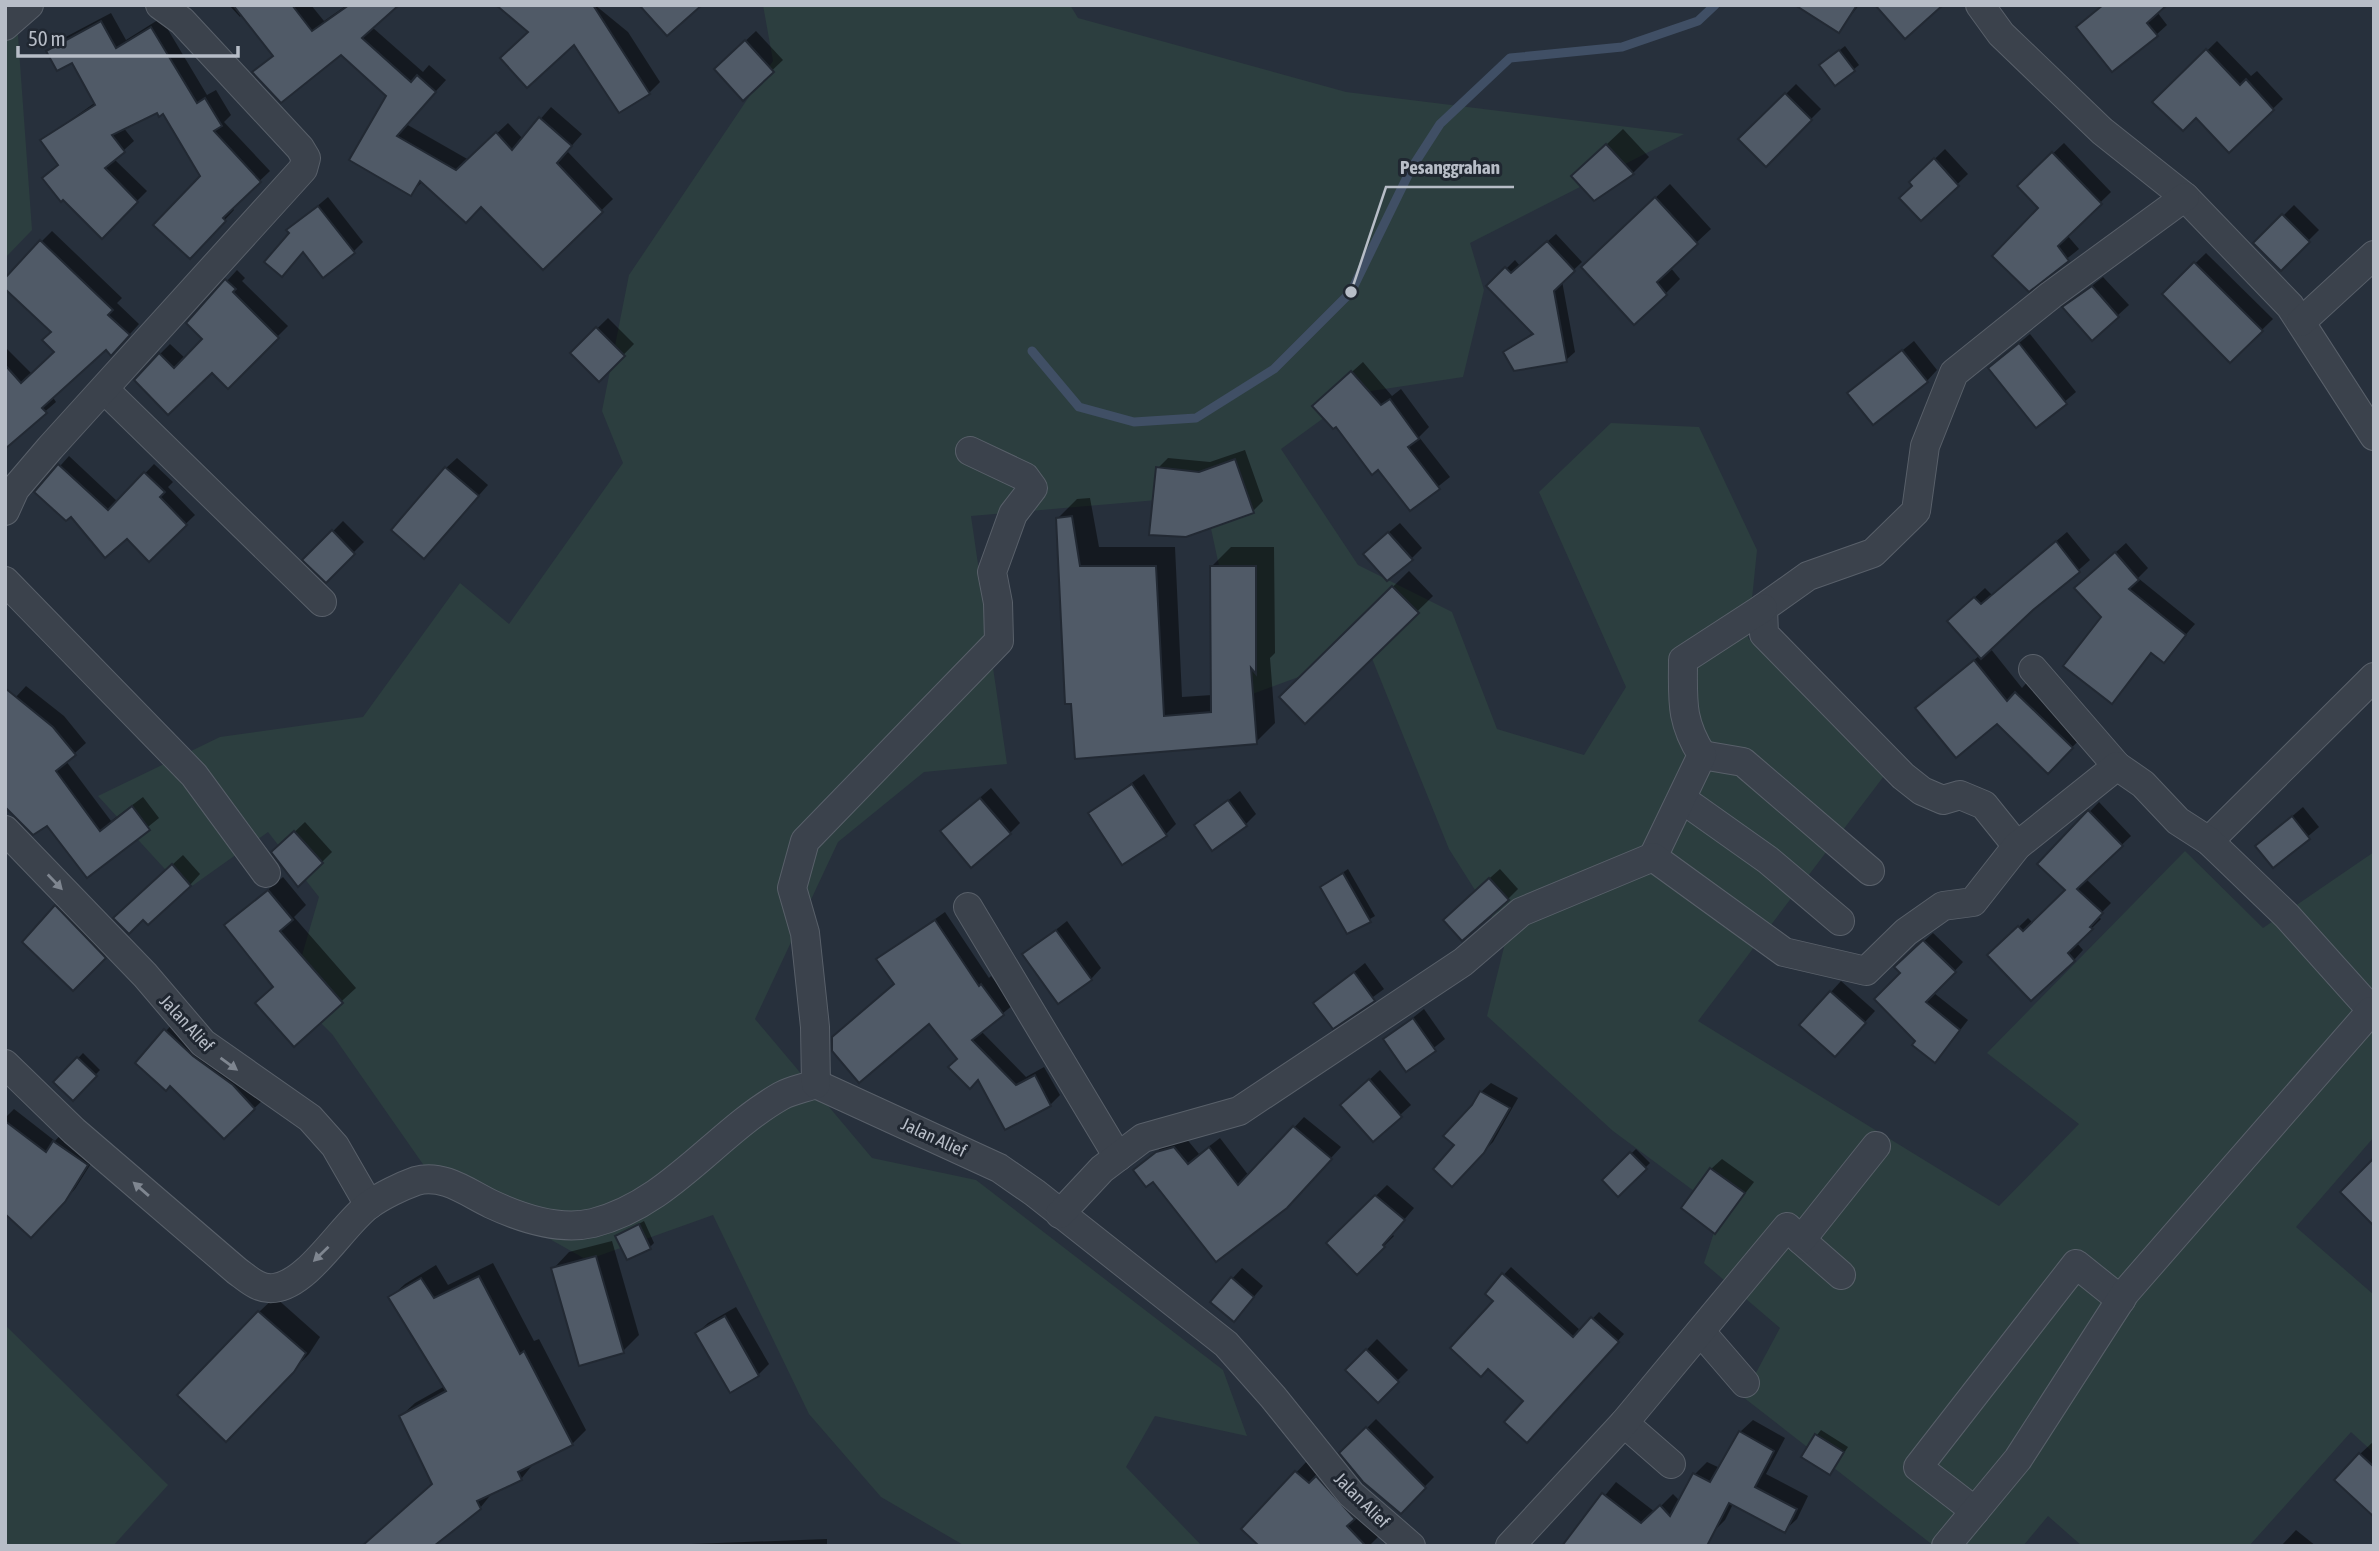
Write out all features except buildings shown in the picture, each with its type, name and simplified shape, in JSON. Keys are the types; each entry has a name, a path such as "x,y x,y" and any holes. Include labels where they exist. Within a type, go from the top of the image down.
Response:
{"street":[{"path":"5,26 29,5"},
{"path":"5,511 15,489 303,169 306,158 182,21 160,5"},
{"path":"1980,5 2001,34 2102,131 2185,197 2301,322 2374,436"},
{"path":"1870,871 1743,762 1702,755 1688,732 1685,719 1683,660 1808,576 1873,553 1916,512 1925,446 1954,373 2051,295 2185,197"},
{"path":"2301,322 2374,255"},
{"path":"105,390 322,602"},
{"path":"5,1064 74,1132 257,1286 272,1289 284,1286 299,1275 369,1205 417,1181 445,1181 516,1214 560,1226 593,1223 647,1199 757,1111 784,1094 816,1084 815,1027 805,933 792,888 805,841 999,641 998,603 992,572 1013,514 1033,488 1025,477 970,452"},
{"path":"5,581 194,775 266,873"},
{"path":"1763,608 1765,634 1903,776 1922,791 1942,800 1960,795 1984,805 2017,846"},
{"path":"1946,1546 2018,1459 2121,1300 2372,1012 2287,916 2209,841 2178,821 2143,784 2118,766 2033,669"},
{"path":"2209,841 2374,677"},
{"path":"1060,1214 1102,1169 1143,1138 1239,1111 1463,962 1521,912 1653,858 1702,755"},
{"path":"1653,858 1784,952 1866,971 1906,932 1943,906 1973,902 2017,846 2118,766"},
{"path":"1682,799 1768,860 1840,921"},
{"name":"Jalan Alief","path":"6,833 145,975 203,1043 323,1130 369,1205"},
{"path":"968,907 1118,1157"},
{"name":"Jalan Alief","path":"816,1084 999,1168 1060,1214 1226,1344 1351,1494 1411,1546"},
{"path":"1801,1240 1876,1146"},
{"path":"1510,1546 1624,1423 1787,1227 1841,1275"},
{"path":"1975,1511 1918,1467 2076,1264 2121,1300"},
{"path":"1701,1332 1745,1383"},
{"path":"1624,1423 1671,1464"}],"shaded area":[{"path":"763,5 1070,5 1078,18 1346,92 1684,134 1470,243 1484,290 1463,377 1358,393 1281,449 1358,565 1452,612 1497,729 1584,755 1626,687 1539,492 1611,423 1699,427 1757,550 1748,638 1887,772 1698,1021 1999,1206 2079,1124 1987,1053 2185,851 2263,928 2374,852 2374,1137 2296,1227 2374,1295 2374,1453 2351,1432 2249,1546 2082,1546 2048,1516 2023,1546 1934,1546 1743,1397 1780,1328 1704,1263 1721,1211 1613,1131 1487,1016 1506,939 1449,849 1369,651 1247,696 1204,496 971,516 1007,764 924,772 838,842 755,1019 872,1158 976,1180 1223,1370 1247,1436 1155,1416 1126,1467 1202,1546 965,1546 881,1497 809,1414 713,1215 587,1260 427,1170 332,1034 291,993 319,897 268,832 185,891 98,796 220,737 363,717 460,583 509,624 623,463 602,411 629,275 773,61"},
{"path":"17,22 32,230 5,258 5,31"},
{"path":"5,1325 168,1485 113,1546 5,1546"}],"waterway":[{"path":"1032,351 1079,407 1134,422 1196,418 1274,369 1351,292 1411,169 1440,124 1510,58 1622,47 1698,21 1715,5"}],"place":[{"name":"Pesanggrahan","path":"1351,292"}]}
